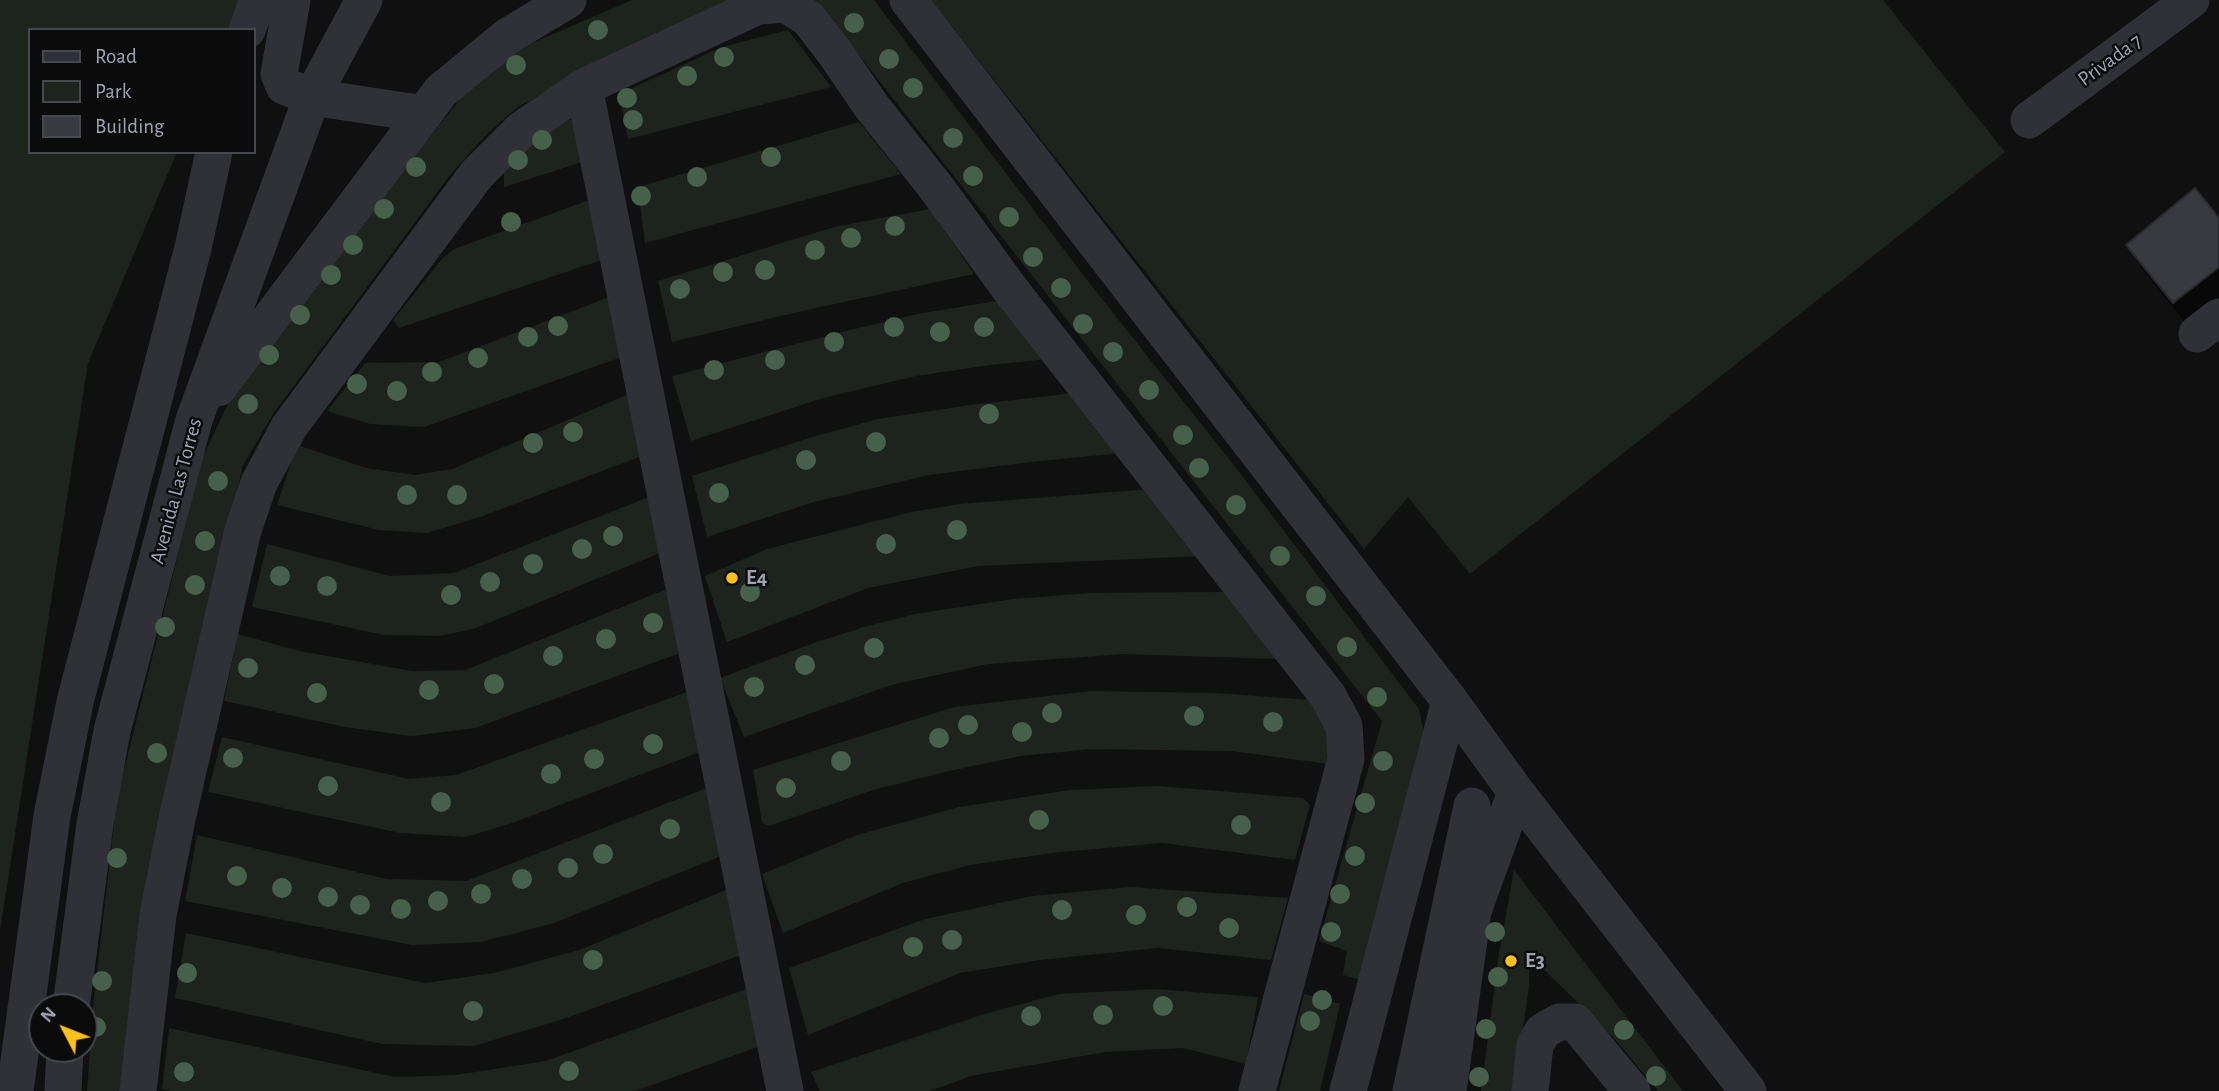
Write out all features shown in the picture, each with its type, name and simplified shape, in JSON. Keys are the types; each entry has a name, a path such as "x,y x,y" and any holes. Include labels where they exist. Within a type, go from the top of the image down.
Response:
{"street":[{"path":"248,28 258,0"},
{"path":"292,0 279,74 284,86 312,97 424,114"},
{"name":"Avenida Las Torres","path":"73,993 95,824 112,731 194,420 312,97 364,0"},
{"path":"194,420 441,91 508,36 568,0"},
{"path":"908,0 1748,1091"},
{"name":"Privada 7","path":"2029,120 2192,0"},
{"path":"138,1091 158,915 243,530 259,483 289,427 477,174 521,130 584,87 758,6 785,4 808,18 1010,289 1328,696 1344,726 1346,759 1257,1091"},
{"path":"584,87 785,1091"},
{"name":"Avenida Las Torres","path":"15,1091 52,816 70,727 190,261 215,154"},
{"path":"1348,1091 1450,701"},
{"path":"1448,1091 1473,911 1516,792"},
{"path":"1411,1091 1472,806"},
{"path":"1530,1091 1535,1045 1543,1031 1559,1022 1575,1022 1632,1091"},
{"path":"63,1091 64,1063"}],"green space":[{"path":"0,0 242,0 230,28 28,28 28,154 176,154 88,363 0,931"},
{"path":"632,0 751,0 738,2 519,106 489,132 450,175 273,414 242,467 122,1091 87,1091 89,1063 98,1063 98,993 95,993 117,798 202,459 239,380 388,187 462,97 523,47"},
{"path":"803,0 874,0 1419,709 1424,734 1361,980 1343,975 1347,951 1319,941 1382,721 822,8"},
{"path":"931,0 1883,0 2005,152 1470,574 1408,497 1364,549"},
{"path":"788,30 831,87 628,139 619,94 722,47"},
{"path":"574,118 585,161 504,187 504,170 512,158 552,128"},
{"path":"859,122 901,174 645,243 638,187"},
{"path":"595,198 605,259 399,328 393,320 442,259 454,249"},
{"path":"930,209 974,274 672,342 658,281 834,227"},
{"path":"612,296 625,356 424,427 370,424 327,411 365,363 439,362"},
{"path":"1003,300 1049,359 916,376 823,398 691,441 672,376 917,314"},
{"path":"1074,393 1123,453 929,475 814,502 707,537 692,476 878,419"},
{"path":"629,394 642,456 483,516 427,533 379,530 277,505 297,445 366,468 415,475 452,469"},
{"path":"1150,489 1201,556 978,566 868,588 727,642 705,576 767,549 911,512 960,504"},
{"path":"652,496 665,551 476,628 441,636 384,635 252,607 267,544 390,576 454,573"},
{"path":"672,587 691,649 475,728 411,736 345,727 224,701 238,634 299,651 412,671 465,670"},
{"path":"1228,592 1278,659 1124,654 988,664 891,685 744,737 720,678 811,644 915,614 1013,599 1091,593"},
{"path":"690,691 703,751 512,823 466,837 400,833 208,792 222,737 409,779 456,775"},
{"path":"1091,691 1216,693 1313,700 1337,727 1329,764 1231,751 1091,749 1021,756 873,790 769,826 762,823 753,770 954,707"},
{"path":"712,786 729,853 554,923 481,942 412,945 185,901 197,835 387,879 466,881"},
{"path":"1159,786 1303,798 1310,805 1295,860 1162,843 1052,853 970,865 903,883 783,933 762,874 857,835 959,807 1070,790"},
{"path":"1514,870 1683,1091 1658,1091 1613,1037 1529,955 1529,986 1514,1091 1481,1091 1499,953"},
{"path":"1130,887 1288,898 1271,960 1158,948 1040,960 960,973 808,1035 789,968 925,919 1032,896"},
{"path":"731,888 747,953 563,1019 474,1046 382,1044 175,998 186,933 425,983 494,973 579,950"},
{"path":"752,987 766,1044 635,1091 162,1089 169,1028 395,1077 456,1075 546,1061"},
{"path":"1155,989 1258,997 1246,1064 1183,1048 1105,1052 971,1076 930,1091 820,1091 811,1072 984,1014 1059,994"},
{"path":"1304,994 1340,1004 1320,1091 1279,1091"}],"building":[{"path":"2195,188 2219,218 2219,267 2173,303 2126,245"}],"place":[{"name":"E4","path":"732,578"},
{"name":"E3","path":"1511,961"}]}
